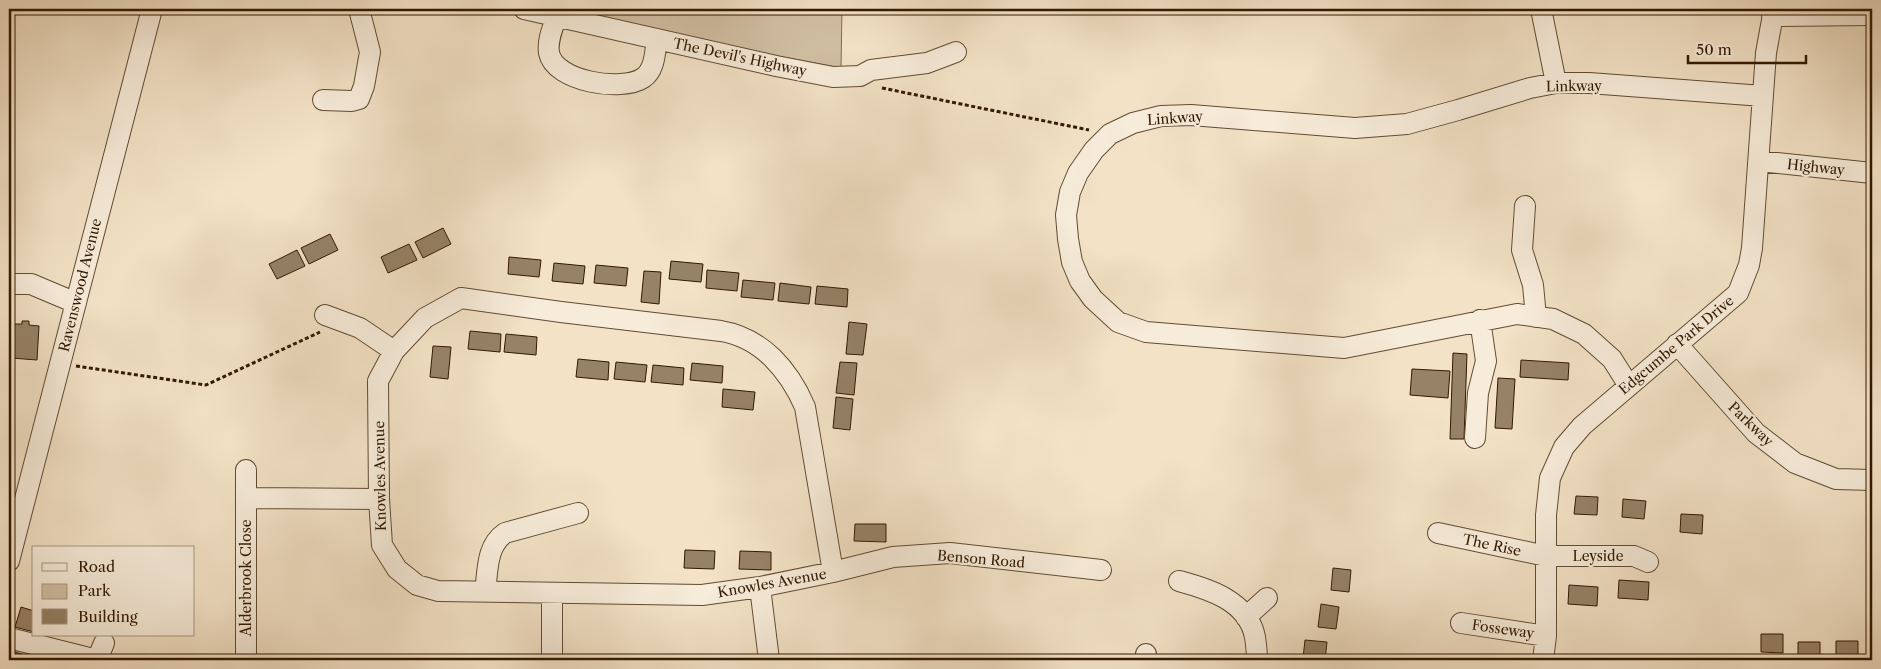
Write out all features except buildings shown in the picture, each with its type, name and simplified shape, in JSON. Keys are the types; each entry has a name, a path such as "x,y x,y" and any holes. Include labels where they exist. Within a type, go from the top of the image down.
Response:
{"street":[{"name":"Ravenswood Avenue","path":"9,561 12,532 60,364 152,9"},
{"path":"323,100 352,101 359,99 364,86 370,52 359,9"},
{"name":"The Devil's Highway","path":"524,9 833,77 860,76 871,70 927,63 956,52"},
{"path":"1541,9 1556,83"},
{"path":"1773,12 1872,15"},
{"name":"Edgcumbe Park Drive","path":"1543,660 1546,636 1546,515 1550,478 1564,447 1582,426 1738,292 1744,282 1752,248 1766,53 1773,12"},
{"path":"557,16 549,42 549,54 555,64 565,73 603,84 632,82 645,77 653,66 657,39"},
{"name":"Linkway","path":"1628,386 1612,359 1584,334 1553,319 1516,314 1344,348 1146,332 1118,322 1093,299 1080,280 1072,262 1068,239 1066,215 1070,192 1078,173 1094,150 1110,134 1133,122 1162,116 1191,114 1355,128 1407,124 1530,88 1556,83 1763,96"},
{"name":"Highway","path":"1759,160 1872,173"},
{"path":"1525,206 1522,250 1534,285 1536,317"},
{"path":"9,284 31,284 76,303"},
{"name":"Knowles Avenue","path":"461,298 721,331 738,335 762,348 785,370 797,388 805,407 833,572 760,587 702,595 438,591 417,585 397,569 382,545 379,498 378,382 394,351 425,318 461,298"},
{"path":"334,318 360,328 394,351"},
{"path":"1475,438 1478,393 1486,360 1480,320"},
{"name":"Parkway","path":"1676,344 1756,433 1795,463 1836,479 1872,480"},
{"name":"Alderbrook Close","path":"246,470 246,658"},
{"path":"246,498 379,498"},
{"path":"485,592 490,552 500,537 506,533 578,513"},
{"name":"The Rise","path":"1438,533 1546,556"},
{"name":"Benson Road","path":"833,572 893,556 950,553 1101,570"},
{"name":"Leyside","path":"1546,556 1634,556 1648,562"},
{"path":"1179,581 1208,589 1221,595 1246,617 1255,635 1257,660"},
{"path":"760,587 769,660"},
{"path":"552,593 552,660"},
{"path":"1246,617 1268,598"},
{"name":"Fosseway","path":"1461,623 1546,636"},
{"path":"9,638 61,656 100,651"}],"path":[{"path":"860,76 873,86 1110,134"},
{"path":"60,364 206,385 334,318"}],"green space":[{"path":"556,9 842,9 841,68 689,39"}]}
